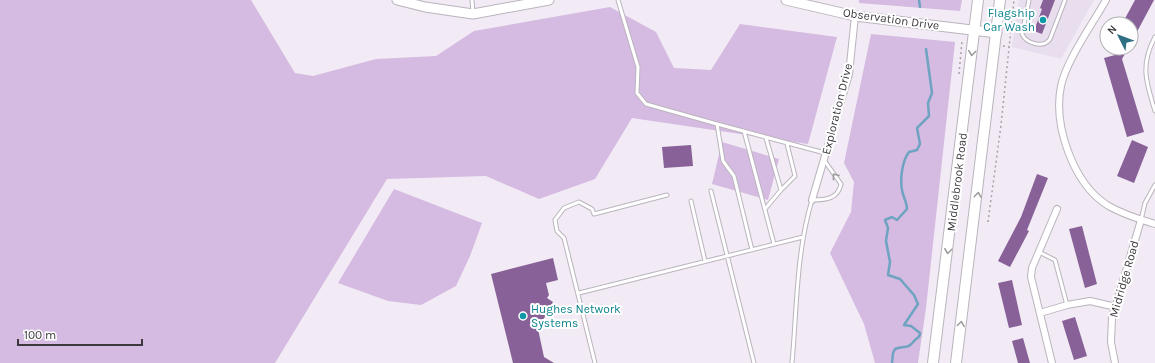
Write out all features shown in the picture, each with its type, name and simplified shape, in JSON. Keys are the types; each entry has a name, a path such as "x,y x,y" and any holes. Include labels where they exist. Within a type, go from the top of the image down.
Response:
{"main road":[{"name":"Middlebrook Road","path":"933,363 978,0"},
{"name":"Middlebrook Road","path":"956,363 1000,0"}],"street":[{"path":"397,0 425,7 473,14 549,0"},
{"name":"Observation Drive","path":"786,0 854,16 997,33"},
{"path":"1106,0 1066,72 1061,87 1060,106 1062,131 1071,159 1092,191 1106,204 1128,216 1155,224"},
{"name":"Exploration Drive","path":"812,200 849,74 854,16"},
{"path":"1052,363 1031,277 1032,268 1057,209"},
{"name":"Midridge Road","path":"1115,363 1111,329 1141,220"},
{"path":"1040,314 1067,305 1090,301 1116,307"}],"lane":[{"path":"472,0 473,14"},
{"path":"618,0 638,67 638,93 646,104 788,144 826,153"},
{"path":"1030,0 1022,34 1027,40 1041,45 1048,42 1050,39 1065,0"},
{"path":"1155,37 1145,63 1147,86 1155,111"},
{"path":"717,124 723,161 734,176 752,250"},
{"path":"744,131 774,244"},
{"path":"766,138 781,190"},
{"path":"765,209 795,176 788,144"},
{"path":"792,363 803,237 812,200 834,198 840,190 841,184 824,160"},
{"path":"1141,220 1145,203 1155,185"},
{"path":"711,191 754,363"},
{"path":"596,363 564,238 557,231 555,220 564,208 579,202 592,209 594,214 667,195"},
{"path":"691,201 705,261"},
{"path":"579,293 803,237"},
{"path":"1039,252 1055,260 1067,305"}],"path":[{"path":"988,222 1002,125 1014,0"}],"shaded area":[{"path":"0,0 251,0 295,73 313,76 376,59 436,56 474,31 610,7 656,32 674,68 711,70 740,24 837,37 808,144 632,118 595,179 539,199 486,176 387,179 275,363 0,363"},
{"path":"859,0 962,0 960,11 859,3"},
{"path":"1019,0 1094,0 1061,59 1012,47"},
{"path":"871,34 955,42 926,308 918,363 875,363 864,324 830,253 851,212 854,182 844,163"},
{"path":"722,142 779,159 768,200 712,184"},
{"path":"394,189 482,223 470,256 456,286 421,305 388,301 338,283"}],"building":[{"name":"Flagship Car Wash","path":"1043,0 1055,0 1042,34 1034,31 1042,9 1040,8"},
{"path":"1135,0 1154,0 1139,28 1139,16 1126,16"},
{"path":"1111,56 1124,56 1122,59 1144,132 1127,137 1104,58"},
{"path":"1132,140 1148,147 1134,183 1117,176"},
{"path":"691,145 693,166 664,168 662,147"},
{"path":"1037,174 1048,178 1027,230 1029,231 1010,267 998,261 1021,217"},
{"path":"1082,226 1097,284 1085,288 1069,229"},
{"name":"Hughes Network Systems","path":"553,258 558,280 546,283 549,295 547,298 553,302 538,329 544,357 554,363 513,363 491,274"},
{"path":"1012,280 1022,325 1009,328 998,283"},
{"path":"1075,317 1087,356 1074,360 1062,321"},
{"path":"1023,338 1030,363 1018,363 1012,341"}],"waterway":[{"path":"919,0 920,7"},
{"path":"892,363 895,349 910,345 920,335 920,333 911,326 904,325 918,304 914,295 900,279 888,275 890,262 886,241 888,228 885,220 892,217 897,220 907,209 901,186 903,165 909,152 917,150 920,144 917,128 929,116 928,103 932,93 926,49"}],"place":[{"name":"Flagship Car Wash","path":"1043,20"},
{"name":"Hughes Network Systems","path":"523,316"}]}
